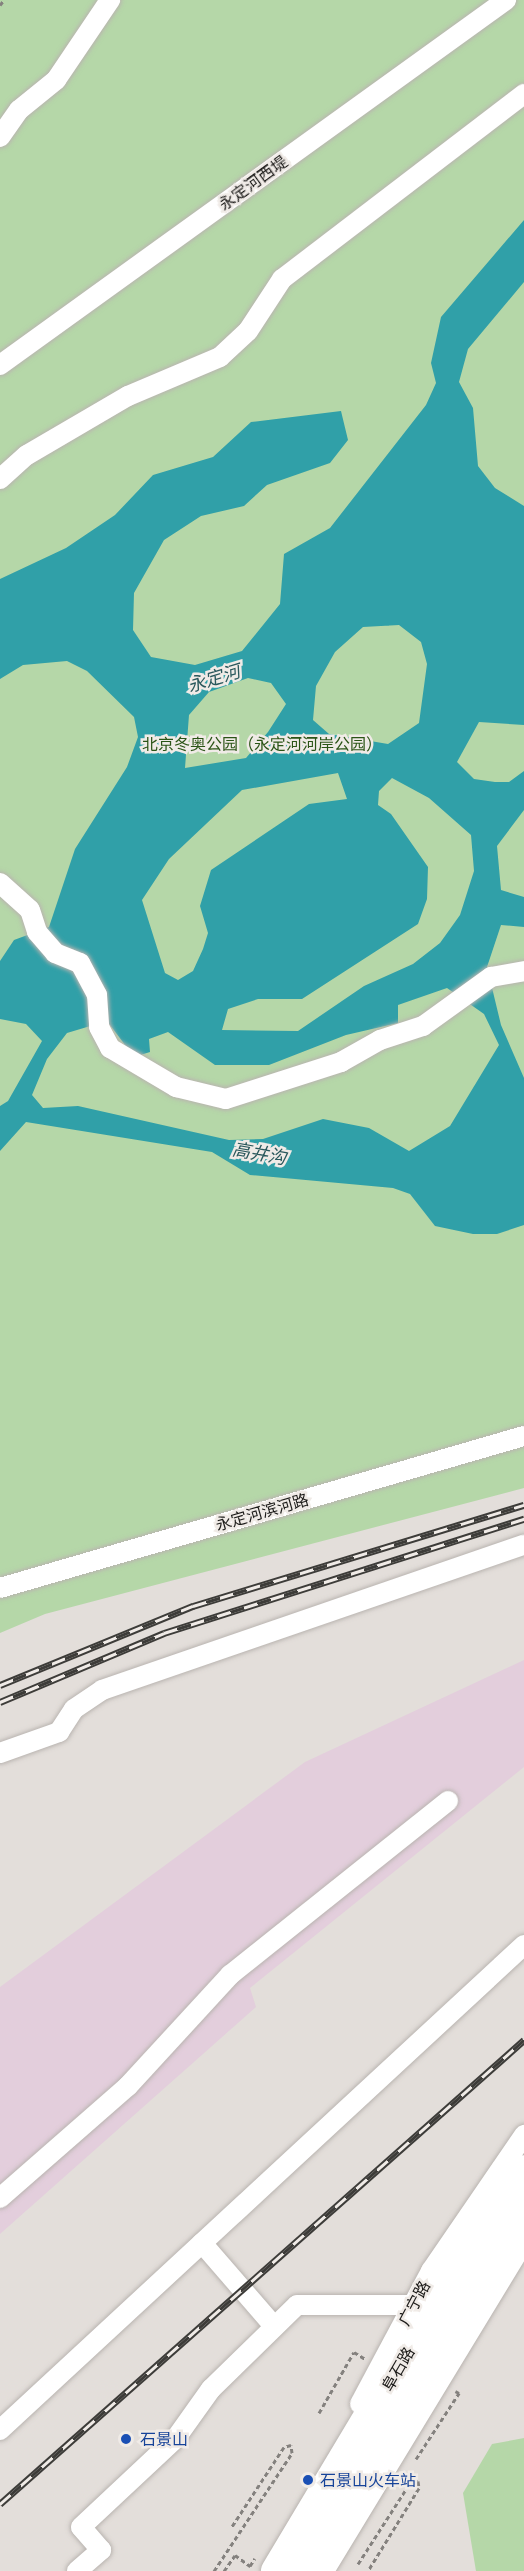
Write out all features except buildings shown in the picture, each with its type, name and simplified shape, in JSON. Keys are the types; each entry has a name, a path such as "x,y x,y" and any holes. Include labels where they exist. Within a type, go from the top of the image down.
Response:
{"highway":[{"name":"阜石路","path":"262,2569 524,2170"},
{"name":"阜石路","path":"306,2571 468,2292 524,2210"}],"street":[{"path":"0,137 19,110 56,80 110,0"},
{"name":"永定河西堤","path":"0,365 506,0"},
{"path":"0,479 27,455 128,396 220,357 248,331 282,279 524,94"},
{"path":"0,883 30,910 37,932 55,954 80,963 97,995 99,1027 110,1048 137,1069 176,1087 226,1099 342,1062 380,1040 423,1026 491,977 524,970"},
{"name":"永定河滨河路","path":"0,1588 524,1436"},
{"path":"0,1754 59,1732 74,1709 102,1690 524,1545"},
{"path":"0,2198 128,2086 230,1975 448,1801"},
{"path":"0,2430 524,1945"},
{"name":"广宁路","path":"262,2569 306,2506 412,2305 524,2135"},
{"path":"324,2571 524,2242"},
{"path":"202,2243 273,2325"},
{"path":"77,2571 100,2550 81,2527 176,2438 211,2389 273,2325 297,2305 412,2305"}],"path":[{"path":"0,5 4,0"},
{"path":"319,2413 354,2352 368,2360"},
{"path":"214,2571 292,2452 291,2445 284,2447 231,2528"},
{"path":"358,2564 410,2483 418,2481 419,2488 368,2571"},
{"path":"224,2571 235,2555 262,2569"}],"shaded area":[{"path":"524,1660 524,1767 250,1988 256,2007 0,2234 0,1987 305,1762"}],"green space":[{"name":"北京冬奥公园（永定河河岸公园）","path":"0,0 524,0 524,1488 45,1614 0,1633"},
{"path":"524,2438 524,2571 476,2571 463,2493 492,2444"}],"water":[{"path":"524,220 524,282 468,349 459,382 473,408 478,466 495,488 524,506 524,725 479,722 457,762 474,779 495,782 509,782 524,771 524,810 497,846 501,890 524,897 524,927 501,925 487,967 501,1025 524,1078 524,1225 497,1234 473,1234 435,1226 410,1194 393,1188 250,1175 212,1152 26,1122 0,1151 0,1106 8,1101 42,1041 26,1024 0,1019 0,961 14,940 49,927 75,849 127,767 138,737 134,717 87,671 67,661 23,665 0,679 0,579 66,548 115,515 153,475 213,457 251,422 341,411 348,440 330,463 267,485 244,506 201,516 164,540 134,593 133,630 151,657 195,665 242,651 280,604 284,554 330,528 426,405 436,383 431,363 441,317","holes":["399,625 421,642 427,664 419,723 388,744 329,734 313,720 316,686 335,652 363,627","248,678 271,683 286,704 268,732 246,758 185,768 189,715 209,692","338,773 347,799 309,804 211,870 200,906 208,933 193,971 178,980 165,973 142,900 169,859 242,790","392,778 429,798 471,835 474,871 460,915 440,943 413,964 364,986 298,1031 222,1030 228,1009 258,999 302,999 418,924 427,899 428,867 391,814 378,805 379,791","447,988 484,1014 499,1045 450,1126 409,1151 369,1128 323,1119 263,1139 229,1140 78,1106 43,1108 32,1095 47,1059 67,1033 107,1021 134,1057 150,1052 149,1039 168,1032 215,1065 269,1065 346,1035 398,1023 398,1005"]}],"railway":[{"path":"0,1685 193,1606 524,1505"},
{"path":"0,1702 164,1633 524,1519"},
{"path":"0,2504 524,2040"}],"place":[{"name":"石景山","path":"126,2439"},
{"name":"石景山火车站","path":"308,2480"}],"water label":[{"name":"永定河","path":"214,679"},
{"name":"高井沟","path":"259,1154"}]}
